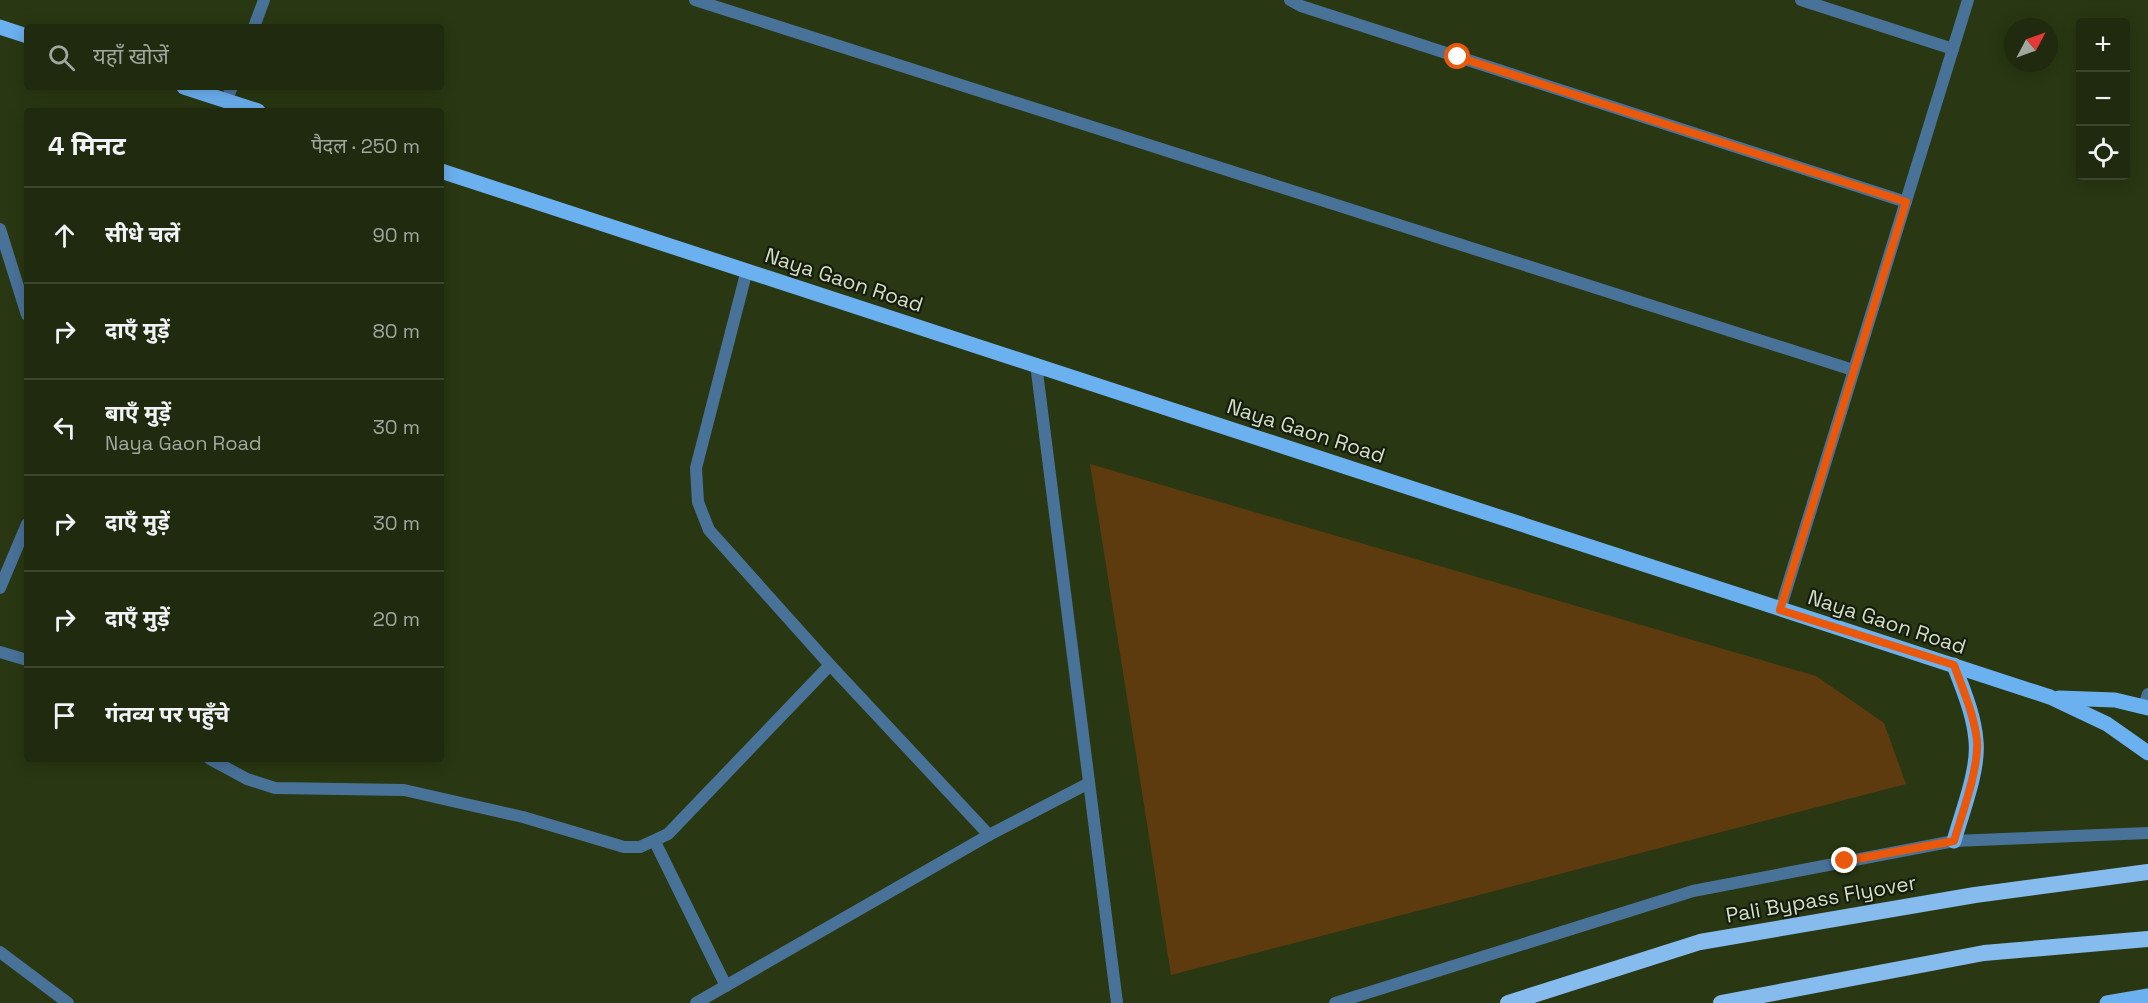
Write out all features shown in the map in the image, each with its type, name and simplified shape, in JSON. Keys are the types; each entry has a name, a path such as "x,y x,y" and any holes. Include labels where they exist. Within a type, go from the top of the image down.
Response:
{"highway":[{"name":"Pali Bypass Flyover","path":"1508,1003 1700,942 1975,895 2148,873"},
{"path":"1721,1003 1984,954 2148,939"}],"main road":[{"path":"0,27 24,35"},
{"path":"203,90 229,94 253,108"},
{"name":"Naya Gaon Road","path":"444,172 2050,697 2107,724 2148,753"},
{"path":"1954,665 1971,709 1977,743 1970,787 1954,841"},
{"path":"2050,697 2147,702"},
{"path":"2107,1003 2148,996"}],"street":[{"path":"255,24 264,0"},
{"path":"695,0 1853,370"},
{"path":"1290,0 1301,6 1906,202"},
{"path":"1801,0 1953,49"},
{"path":"1780,610 1968,0"},
{"path":"0,230 24,306"},
{"path":"747,270 696,468 698,502 709,530 830,665 989,835"},
{"path":"1036,364 1117,1003"},
{"path":"0,588 24,531"},
{"path":"0,652 24,659"},
{"path":"216,762 247,779 275,788 404,790 523,817 609,844 640,847 668,834 690,813 830,665"},
{"path":"696,1003 989,835 1089,783"},
{"path":"1335,1003 1693,891 1954,841 2148,833"},
{"path":"655,842 726,986"},
{"path":"0,952 68,1003"}],"shaded area":[{"path":"1090,464 1816,676 1884,723 1906,784 1171,975"}],"route":[{"path":"1458,57 1906,202 1780,610 1954,665 1971,709 1977,743 1970,787 1954,841 1845,861"}]}
